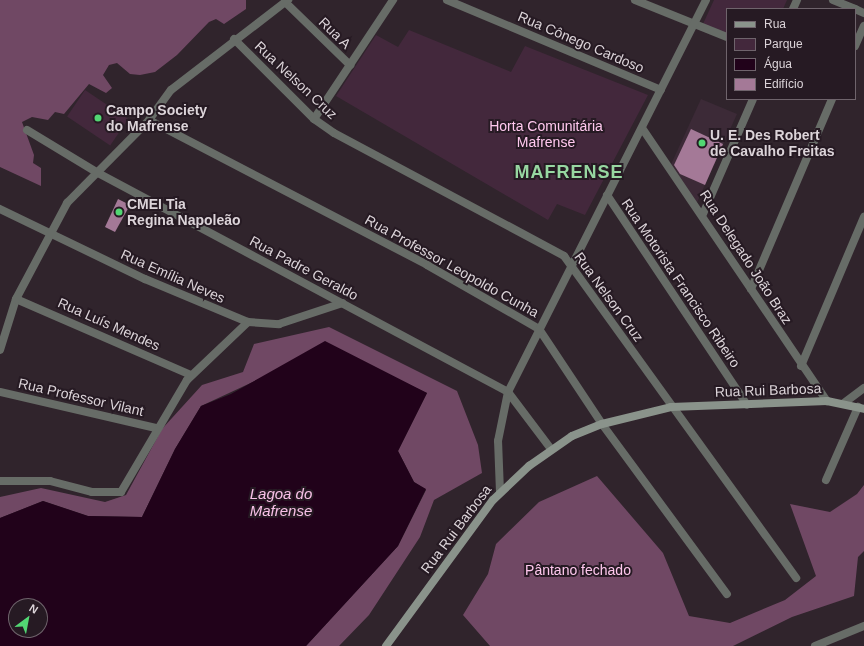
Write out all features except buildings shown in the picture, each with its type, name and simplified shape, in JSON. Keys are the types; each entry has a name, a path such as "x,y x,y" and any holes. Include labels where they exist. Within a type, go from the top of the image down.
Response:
{"street":[{"path":"314,118 393,0"},
{"name":"Rua Cônego Cardoso","path":"447,0 661,90"},
{"path":"635,0 726,37"},
{"path":"500,492 498,442 508,392 571,264 642,128 706,0"},
{"path":"833,0 853,8"},
{"path":"0,350 16,299 63,208 149,120 171,90 234,39 286,1"},
{"name":"Rua A","path":"286,1 350,65"},
{"path":"856,44 864,26"},
{"name":"Rua Nelson Cruz","path":"234,39 314,118 359,148 556,250 571,264 671,407 796,578"},
{"path":"703,214 753,100"},
{"path":"751,289 832,100"},
{"name":"Rua Professor Leopoldo Cunha","path":"149,120 427,265 539,329 602,424 727,594"},
{"name":"Rua Delegado João Braz","path":"642,128 703,214 801,366 827,401"},
{"name":"Rua Padre Geraldo","path":"27,130 98,173 508,392 551,449"},
{"name":"Rua Motorista Francisco Ribeiro","path":"607,195 747,405"},
{"name":"Rua Emília Neves","path":"0,209 49,234 248,322 279,324 343,303"},
{"path":"801,366 864,217"},
{"name":"Rua Luís Mendes","path":"16,299 191,376"},
{"path":"0,481 50,481 109,493 124,488 156,428 191,376 248,322"},
{"path":"844,403 864,388"},
{"name":"Rua Professor Vilant","path":"0,392 156,428"},
{"name":"Rua Rui Barbosa","path":"386,646 500,492 551,449 602,424 671,407 827,401 844,403 861,408"},
{"path":"826,480 861,408"},
{"path":"815,646 864,626"}],"shaded area":[{"name":"U. E. Des Robert de Cavalho Freitas","path":"701,99 737,114 694,209 668,171"}],"green space":[{"path":"0,0 246,0 246,9 224,24 216,19 209,22 177,55 155,72 140,75 130,74 117,63 109,65 103,75 112,88 106,93 89,84 64,114 55,112 48,120 32,117 22,122 34,155 33,163 41,168 41,186 0,167"},
{"path":"714,0 787,0 783,8 726,8 726,34 703,24"},
{"name":"Horta Comunitária Mafrense","path":"409,30 511,72 525,46 648,95 585,215 557,204 548,220 336,96 376,35 398,47"},
{"name":"Campo Society do Mafrense","path":"85,90 128,119 110,146 67,117"},
{"path":"329,327 457,391 478,445 482,473 434,500 420,537 369,615 339,646 306,646 398,546 426,490 414,482 398,451 427,393 382,372 272,373 201,406 175,449 142,517 88,516 43,501 0,518 0,497 41,488 105,502 126,495 162,429 202,385 243,372 254,344"},
{"name":"Pântano fechado","path":"597,476 663,553 689,616 730,623 785,600 816,576 790,504 830,512 857,494 864,485 864,551 858,557 854,596 792,617 733,646 490,646 463,615 488,574 496,544 539,502"}],"water":[{"name":"Lagoa do Mafrense","path":"325,341 427,393 398,451 414,482 426,489 398,546 306,646 0,646 0,518 43,501 88,516 142,517 175,449 201,406 231,394"}],"place":[{"name":"Campo Society do Mafrense","path":"98,118"},
{"name":"U. E. Des Robert de Cavalho Freitas","path":"702,143"},
{"name":"CMEI Tia Regina Napoleão","path":"119,212"}],"district":[{"name":"MAFRENSE","path":"569,172"}]}
